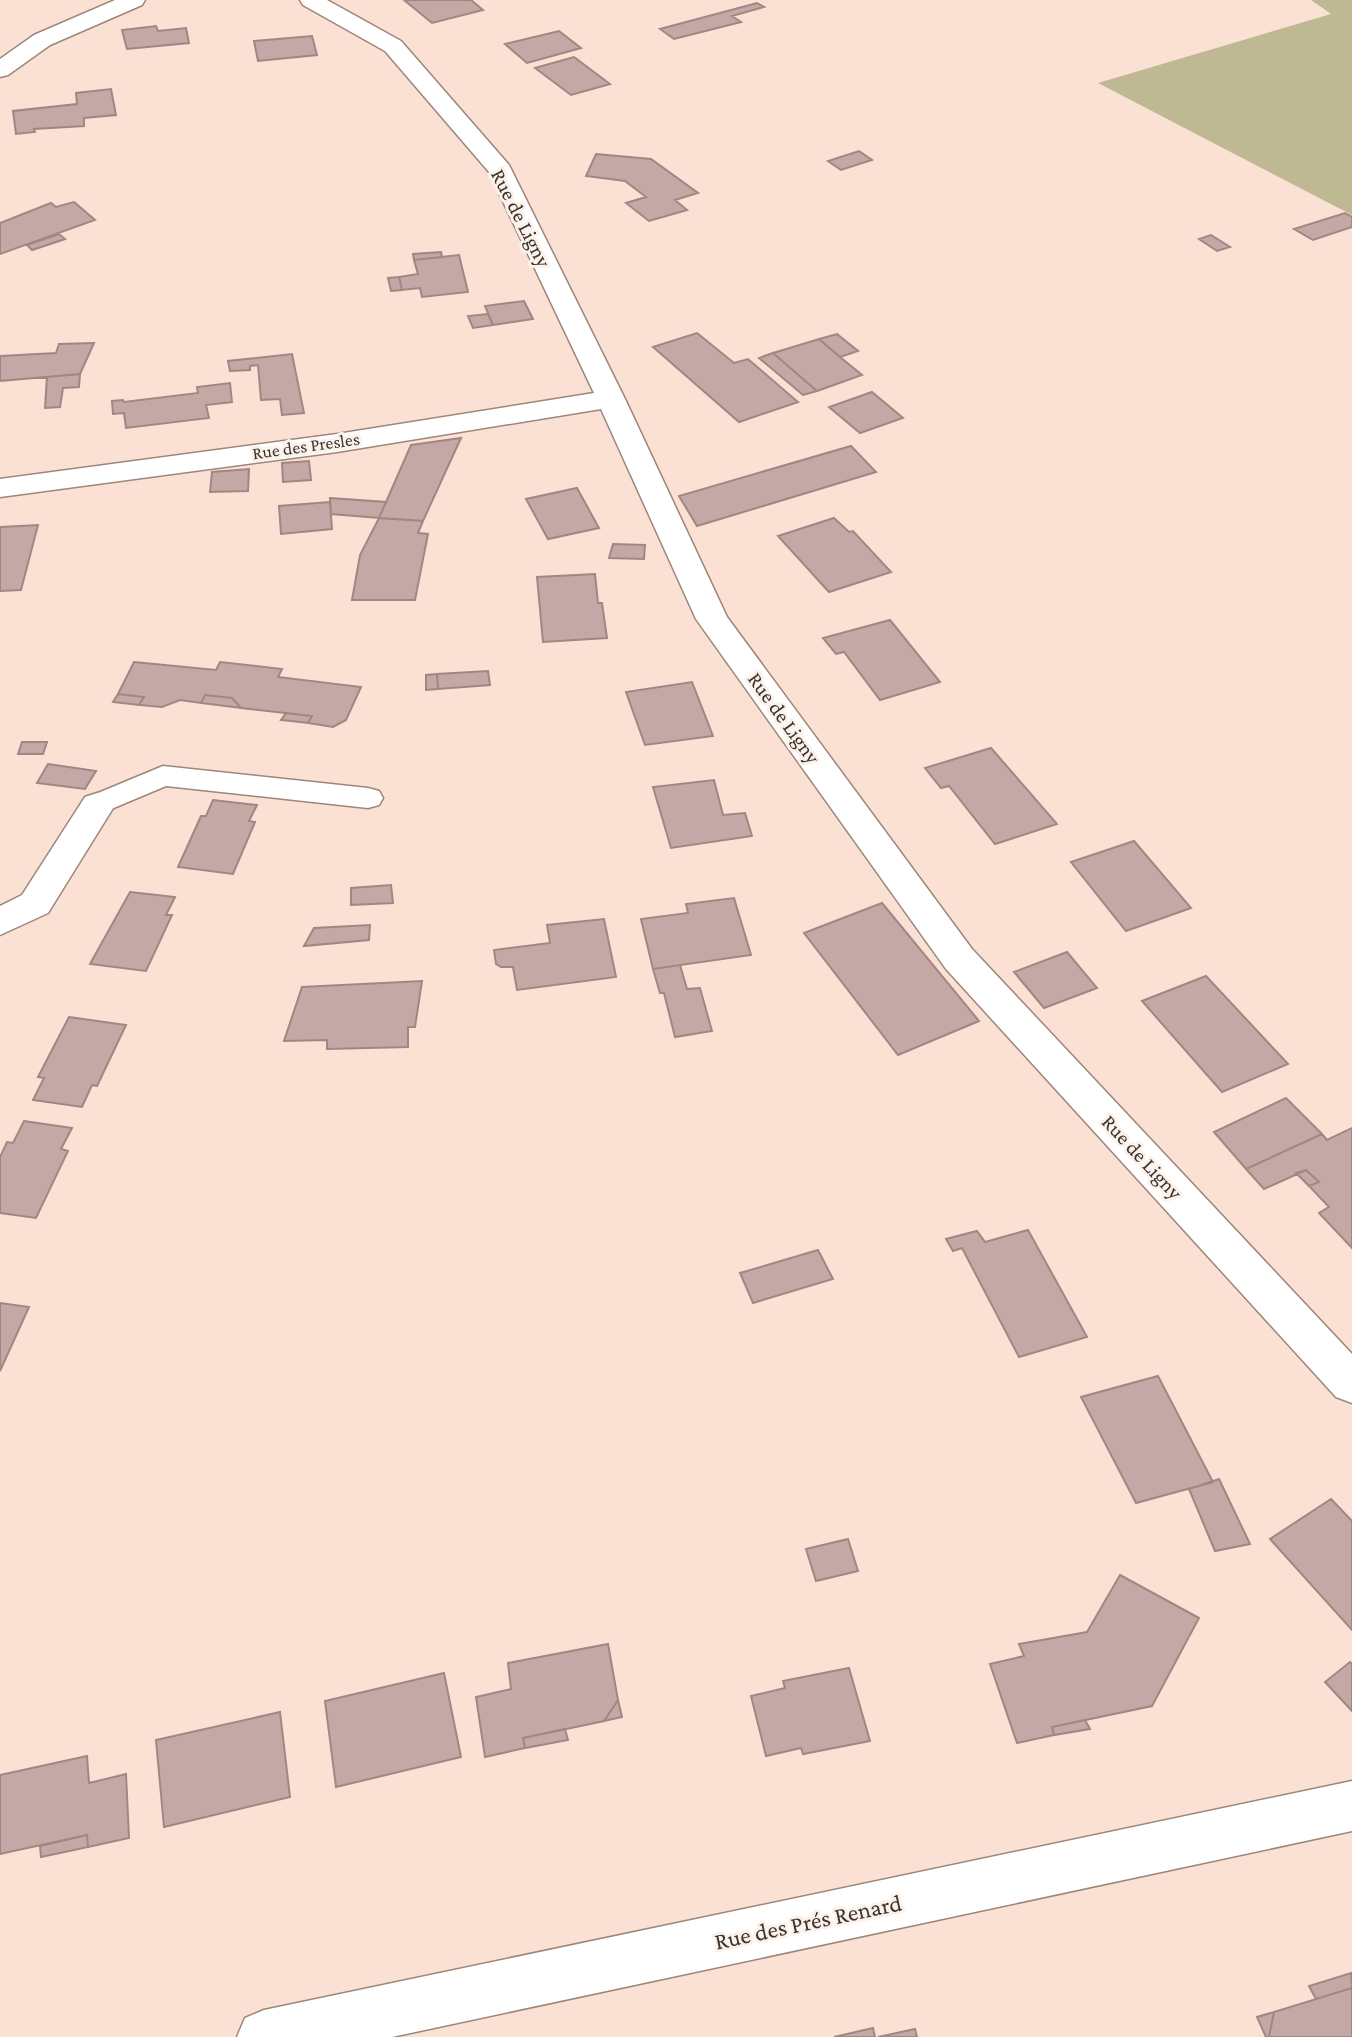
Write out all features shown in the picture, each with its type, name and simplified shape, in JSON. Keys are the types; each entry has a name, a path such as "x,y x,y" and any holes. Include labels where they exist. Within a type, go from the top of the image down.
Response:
{"street":[{"path":"0,70 42,40 134,0"},
{"name":"Rue de Ligny","path":"311,0 393,46 500,170 611,399 712,619 959,959 1352,1384"},
{"name":"Rue des Presles","path":"0,488 337,443 611,399"},
{"path":"0,922 36,904 97,805"},
{"name":"Rue des Prés Renard","path":"264,2037 1352,1806"}],"lane":[{"path":"97,805 163,776 368,798"}],"shaded area":[{"path":"1311,0 1352,0 1352,215 1098,83 1331,14"}],"building":[{"path":"404,0 471,0 483,10 432,23"},
{"path":"757,3 764,7 732,16 741,22 674,39 660,29"},
{"path":"156,26 158,31 186,28 189,43 127,49 122,30"},
{"path":"559,31 581,48 527,63 505,44"},
{"path":"312,36 317,55 258,61 254,41"},
{"path":"574,57 610,84 571,95 535,68"},
{"path":"111,89 116,115 84,118 84,126 34,129 35,132 16,134 13,111 77,104 76,93"},
{"path":"859,151 872,160 841,170 828,161"},
{"path":"596,154 651,159 698,193 675,200 687,210 649,221 626,203 646,197 625,181 586,176"},
{"path":"74,202 95,220 0,254 0,223 51,203 56,207"},
{"path":"1345,213 1352,217 1352,227 1313,240 1294,229"},
{"path":"59,234 65,239 32,250 27,245"},
{"path":"1211,235 1230,247 1217,251 1199,239"},
{"path":"441,252 442,257 414,260 413,254"},
{"path":"459,255 468,292 422,297 420,288 402,290 399,277 418,274 414,260"},
{"path":"399,277 402,290 391,291 388,278"},
{"path":"524,301 533,319 493,325 485,306"},
{"path":"488,314 493,325 473,328 468,316"},
{"path":"697,333 734,363 748,359 798,402 739,422 653,347"},
{"path":"837,334 858,351 840,357 819,339"},
{"path":"819,339 862,375 817,391 773,353"},
{"path":"94,343 80,374 0,381 0,356 56,353 59,344"},
{"path":"773,353 817,391 803,395 759,358"},
{"path":"292,354 304,413 282,415 280,399 261,400 258,365 250,366 250,370 230,371 228,361"},
{"path":"80,374 79,387 63,388 60,407 45,408 47,377"},
{"path":"230,383 232,402 206,405 209,418 126,428 124,413 113,414 112,401 124,402 198,393 197,387"},
{"path":"872,392 903,418 860,433 829,407"},
{"path":"461,438 423,521 379,518 411,445"},
{"path":"851,446 876,472 697,526 679,496"},
{"path":"309,461 311,480 283,482 282,463"},
{"path":"249,469 248,491 210,492 212,472"},
{"path":"577,488 599,528 548,539 526,499"},
{"path":"330,498 386,502 379,518 331,514"},
{"path":"330,502 332,529 281,534 279,506"},
{"path":"379,518 423,521 418,533 428,534 415,600 352,600 360,555"},
{"path":"834,518 849,532 853,531 891,572 829,592 778,536"},
{"path":"38,525 21,590 0,591 0,527"},
{"path":"613,544 645,545 644,559 609,558"},
{"path":"595,574 598,603 602,603 607,638 543,642 537,577"},
{"path":"890,620 940,682 880,700 844,652 836,654 823,638"},
{"path":"134,662 216,670 220,662 282,669 278,677 361,687 346,720 333,727 308,723 312,716 241,708 232,698 205,695 201,703 180,700 162,707 139,705 144,697 118,694"},
{"path":"488,671 490,685 438,689 437,674"},
{"path":"437,674 438,689 426,690 426,675"},
{"path":"692,682 713,736 645,745 626,692"},
{"path":"118,694 144,697 139,705 113,702"},
{"path":"205,695 232,698 241,708 201,703"},
{"path":"286,713 312,716 308,723 281,720"},
{"path":"22,742 47,742 43,754 18,754"},
{"path":"991,748 1057,824 995,844 949,786 941,788 925,768"},
{"path":"48,764 96,771 85,789 37,783"},
{"path":"714,780 723,815 745,813 752,836 671,848 653,787"},
{"path":"213,800 257,805 249,821 255,822 233,874 178,867 201,816 206,816"},
{"path":"1134,841 1191,908 1126,931 1071,862"},
{"path":"391,885 393,903 351,905 351,888"},
{"path":"130,892 175,897 166,915 172,915 146,971 90,964"},
{"path":"734,898 751,955 653,969 641,919 688,913 686,904"},
{"path":"882,903 979,1021 898,1055 804,933"},
{"path":"604,919 616,977 517,990 513,967 496,964 494,950 550,943 547,925"},
{"path":"370,925 369,940 304,946 314,928"},
{"path":"1067,952 1097,988 1044,1008 1014,972"},
{"path":"680,965 687,989 700,988 712,1031 675,1037 664,993 660,993 653,969"},
{"path":"1206,976 1288,1064 1222,1092 1142,1001"},
{"path":"422,981 415,1027 408,1027 408,1047 327,1049 327,1040 284,1041 302,987"},
{"path":"69,1017 126,1025 97,1086 92,1085 82,1107 33,1100 44,1078 38,1077"},
{"path":"1286,1098 1322,1134 1246,1169 1214,1132"},
{"path":"24,1121 72,1128 61,1149 68,1151 36,1218 0,1213 0,1157 7,1142 13,1143"},
{"path":"1352,1128 1352,1248 1319,1213 1329,1207 1309,1186 1319,1182 1306,1170 1264,1189 1246,1169 1322,1134 1327,1140"},
{"path":"1306,1170 1319,1182 1309,1186 1296,1173"},
{"path":"1028,1230 1087,1337 1019,1357 962,1248 953,1251 946,1239 977,1231 985,1242"},
{"path":"818,1250 833,1279 753,1303 740,1273"},
{"path":"0,1303 29,1307 0,1371"},
{"path":"1158,1376 1213,1482 1136,1503 1081,1397"},
{"path":"1219,1479 1250,1544 1215,1551 1189,1489"},
{"path":"1331,1499 1352,1521 1352,1630 1270,1539"},
{"path":"848,1539 858,1571 816,1581 806,1549"},
{"path":"1120,1575 1199,1618 1152,1706 1052,1727 1054,1735 1017,1743 990,1664 1024,1656 1019,1644 1087,1632"},
{"path":"608,1644 618,1700 604,1721 523,1738 525,1748 485,1757 476,1697 511,1689 508,1663"},
{"path":"1350,1662 1352,1664 1352,1711 1325,1682"},
{"path":"849,1668 870,1741 803,1754 801,1748 766,1756 751,1696 785,1688 783,1681"},
{"path":"444,1673 461,1757 336,1787 325,1701"},
{"path":"618,1700 622,1717 604,1721"},
{"path":"280,1712 290,1797 164,1827 156,1740"},
{"path":"1085,1720 1090,1729 1054,1735 1052,1727"},
{"path":"565,1729 568,1740 525,1748 523,1738"},
{"path":"87,1756 89,1783 126,1774 129,1838 88,1847 87,1835 0,1854 0,1775"},
{"path":"87,1835 88,1847 41,1857 40,1846"},
{"path":"1351,1973 1352,1988 1316,1999 1309,1986"},
{"path":"1352,1988 1352,2037 1269,2037 1274,2012"},
{"path":"1274,2012 1269,2037 1266,2037 1257,2017"},
{"path":"873,2028 875,2037 834,2037"},
{"path":"915,2029 917,2037 878,2037"}]}
